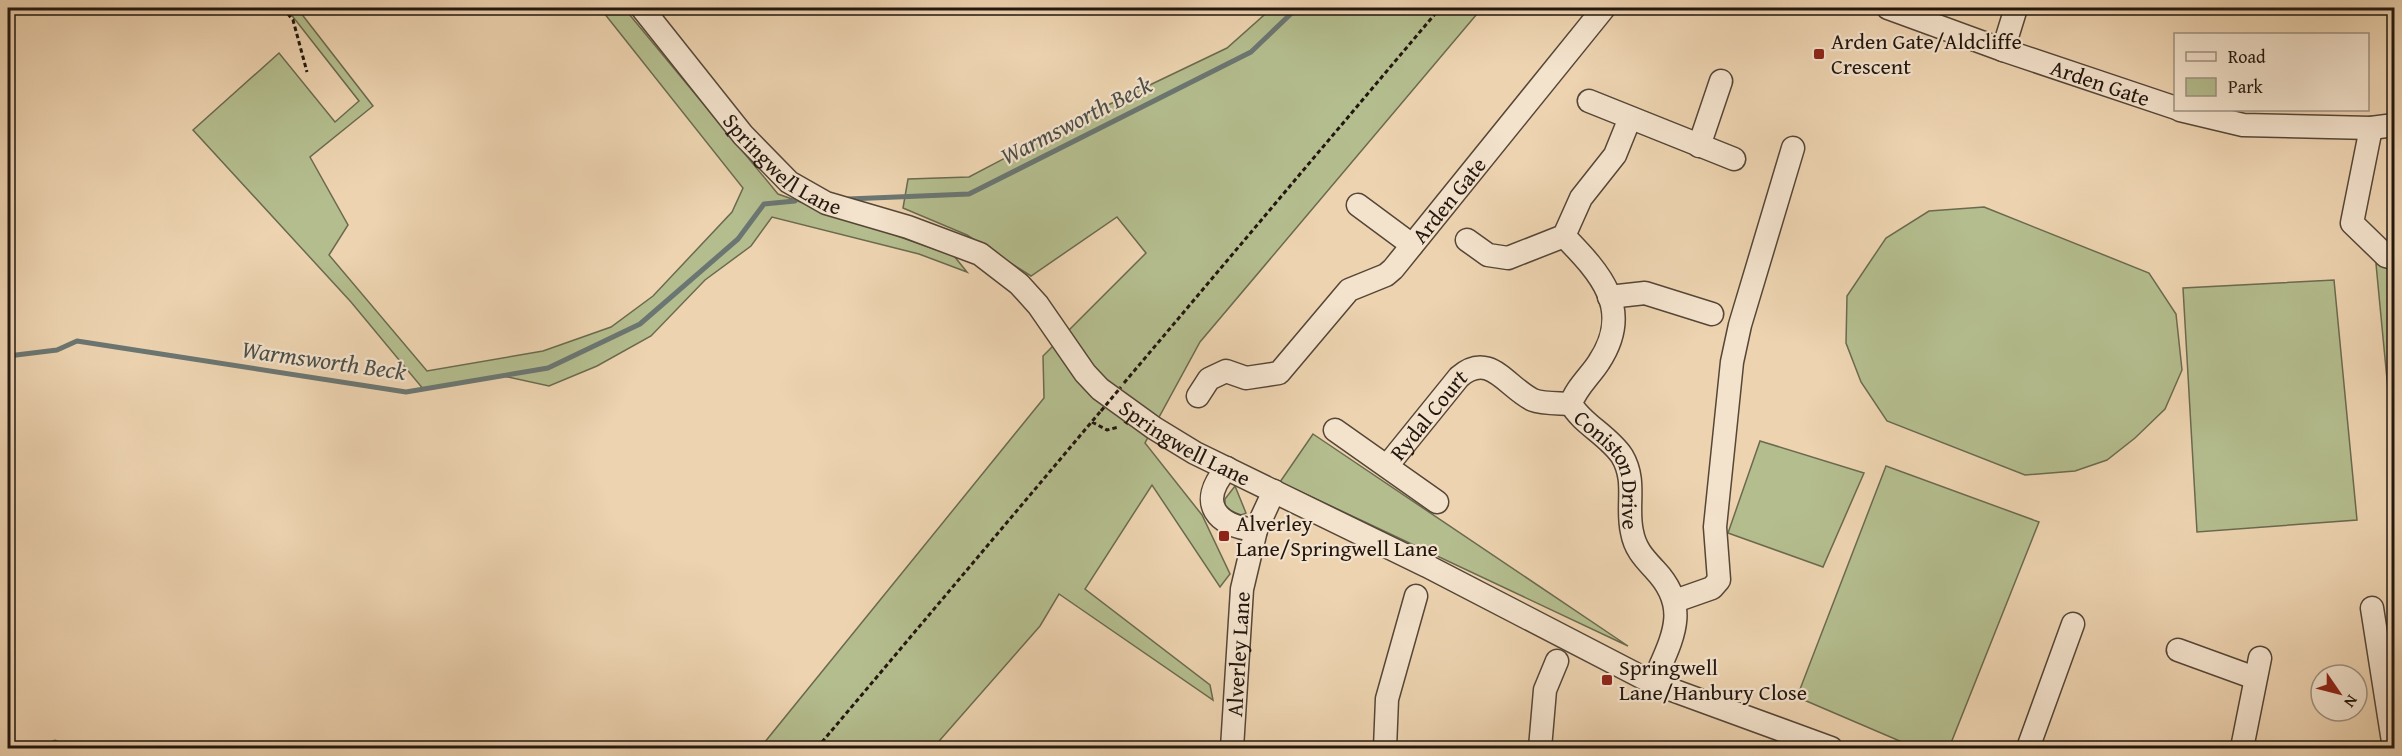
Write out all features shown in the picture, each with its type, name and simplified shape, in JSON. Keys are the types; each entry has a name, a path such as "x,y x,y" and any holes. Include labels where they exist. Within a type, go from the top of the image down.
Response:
{"street":[{"name":"Springwell Lane","path":"642,8 743,135 789,182 826,203 908,227 980,254 1019,284 1038,305 1085,373 1108,396 1154,428 1227,468 1653,682 1831,748"},
{"name":"Arden Gate","path":"1198,396 1209,380 1226,371 1246,378 1279,373 1342,297 1355,286 1386,275 1604,8"},
{"name":"Arden Gate","path":"1888,8 2003,50 2174,108"},
{"path":"2003,50 2016,8"},
{"path":"1699,146 1721,81"},
{"path":"1589,101 1734,159"},
{"name":"Arden Gate","path":"2184,111 2243,124 2371,128 2394,125"},
{"path":"1467,240 1488,255 1508,258 1564,236 1581,198 1615,155 1630,118"},
{"path":"2371,128 2352,223 2386,256 2394,258"},
{"path":"1653,682 1674,634 1676,602 1712,588 1719,580 1715,527 1732,362 1740,325 1793,148"},
{"path":"1358,205 1412,245"},
{"name":"Coniston Drive","path":"1564,236 1603,279 1613,321 1606,351 1571,404 1605,436 1622,457 1631,479 1630,515 1635,544 1640,554 1666,583 1676,602"},
{"path":"1609,297 1645,293 1712,314"},
{"name":"Rydal Court","path":"1387,466 1459,377 1472,368 1489,368 1533,400 1571,404"},
{"name":"Rydal Court","path":"1335,430 1437,502"},
{"path":"1227,468 1218,480 1214,494 1216,512 1231,526 1256,531"},
{"name":"Alverley Lane","path":"1232,748 1242,589 1256,531 1274,491"},
{"path":"1385,748 1387,699 1416,596"},
{"path":"2372,608 2394,748"},
{"path":"2028,748 2073,624"},
{"path":"2178,650 2258,668 2252,708 2242,748"},
{"path":"1540,748 1545,690 1557,661"}],"path":[{"path":"283,8 293,20 307,72"},
{"path":"817,748 1440,8"}],"green space":[{"path":"286,8 297,8 373,106 310,157 348,225 329,255 427,371 543,351 611,327 653,296 732,212 743,188 600,8 624,8 778,194 954,256 967,272 919,254 772,217 751,246 705,280 651,336 597,366 549,386 503,376 424,390 351,302 193,130 279,53 335,122 359,101"},
{"path":"1272,8 1482,8 1200,342 1145,443 1202,515 1230,574 1220,587 1152,485 1085,589 1210,685 1213,700 1059,594 1040,626 933,748 760,748 1044,398 1043,356 1146,253 1117,217 1031,276 967,235 903,208 908,179 969,177 1085,116 1227,48"},
{"path":"1984,207 2149,273 2176,314 2182,370 2165,409 2135,438 2107,460 2075,471 2025,475 1887,421 1861,382 1846,343 1847,296 1886,238 1929,211"},
{"path":"2376,264 2394,268 2394,453"},
{"path":"2334,280 2357,520 2197,532 2183,288"},
{"path":"1313,434 1628,646 1280,482"},
{"path":"1760,441 1864,473 1823,567 1728,533"},
{"path":"1886,466 2039,522 1949,748 1916,748 1797,697"},
{"path":"1235,486 1246,513 1239,516 1225,508 1225,499"}],"waterway":[{"name":"Warmsworth Beck","path":"848,199 969,194 1251,52 1297,8"},
{"name":"Warmsworth Beck","path":"8,356 57,350 77,341 406,392 548,368 640,324 738,239 764,204 795,201"},
{"path":"43,748 55,742 67,748"}],"place":[{"name":"Arden Gate/Aldcliffe Crescent","path":"1819,54"},
{"name":"Alverley Lane/Springwell Lane","path":"1224,536"},
{"name":"Springwell Lane/Hanbury Close","path":"1607,680"}]}
